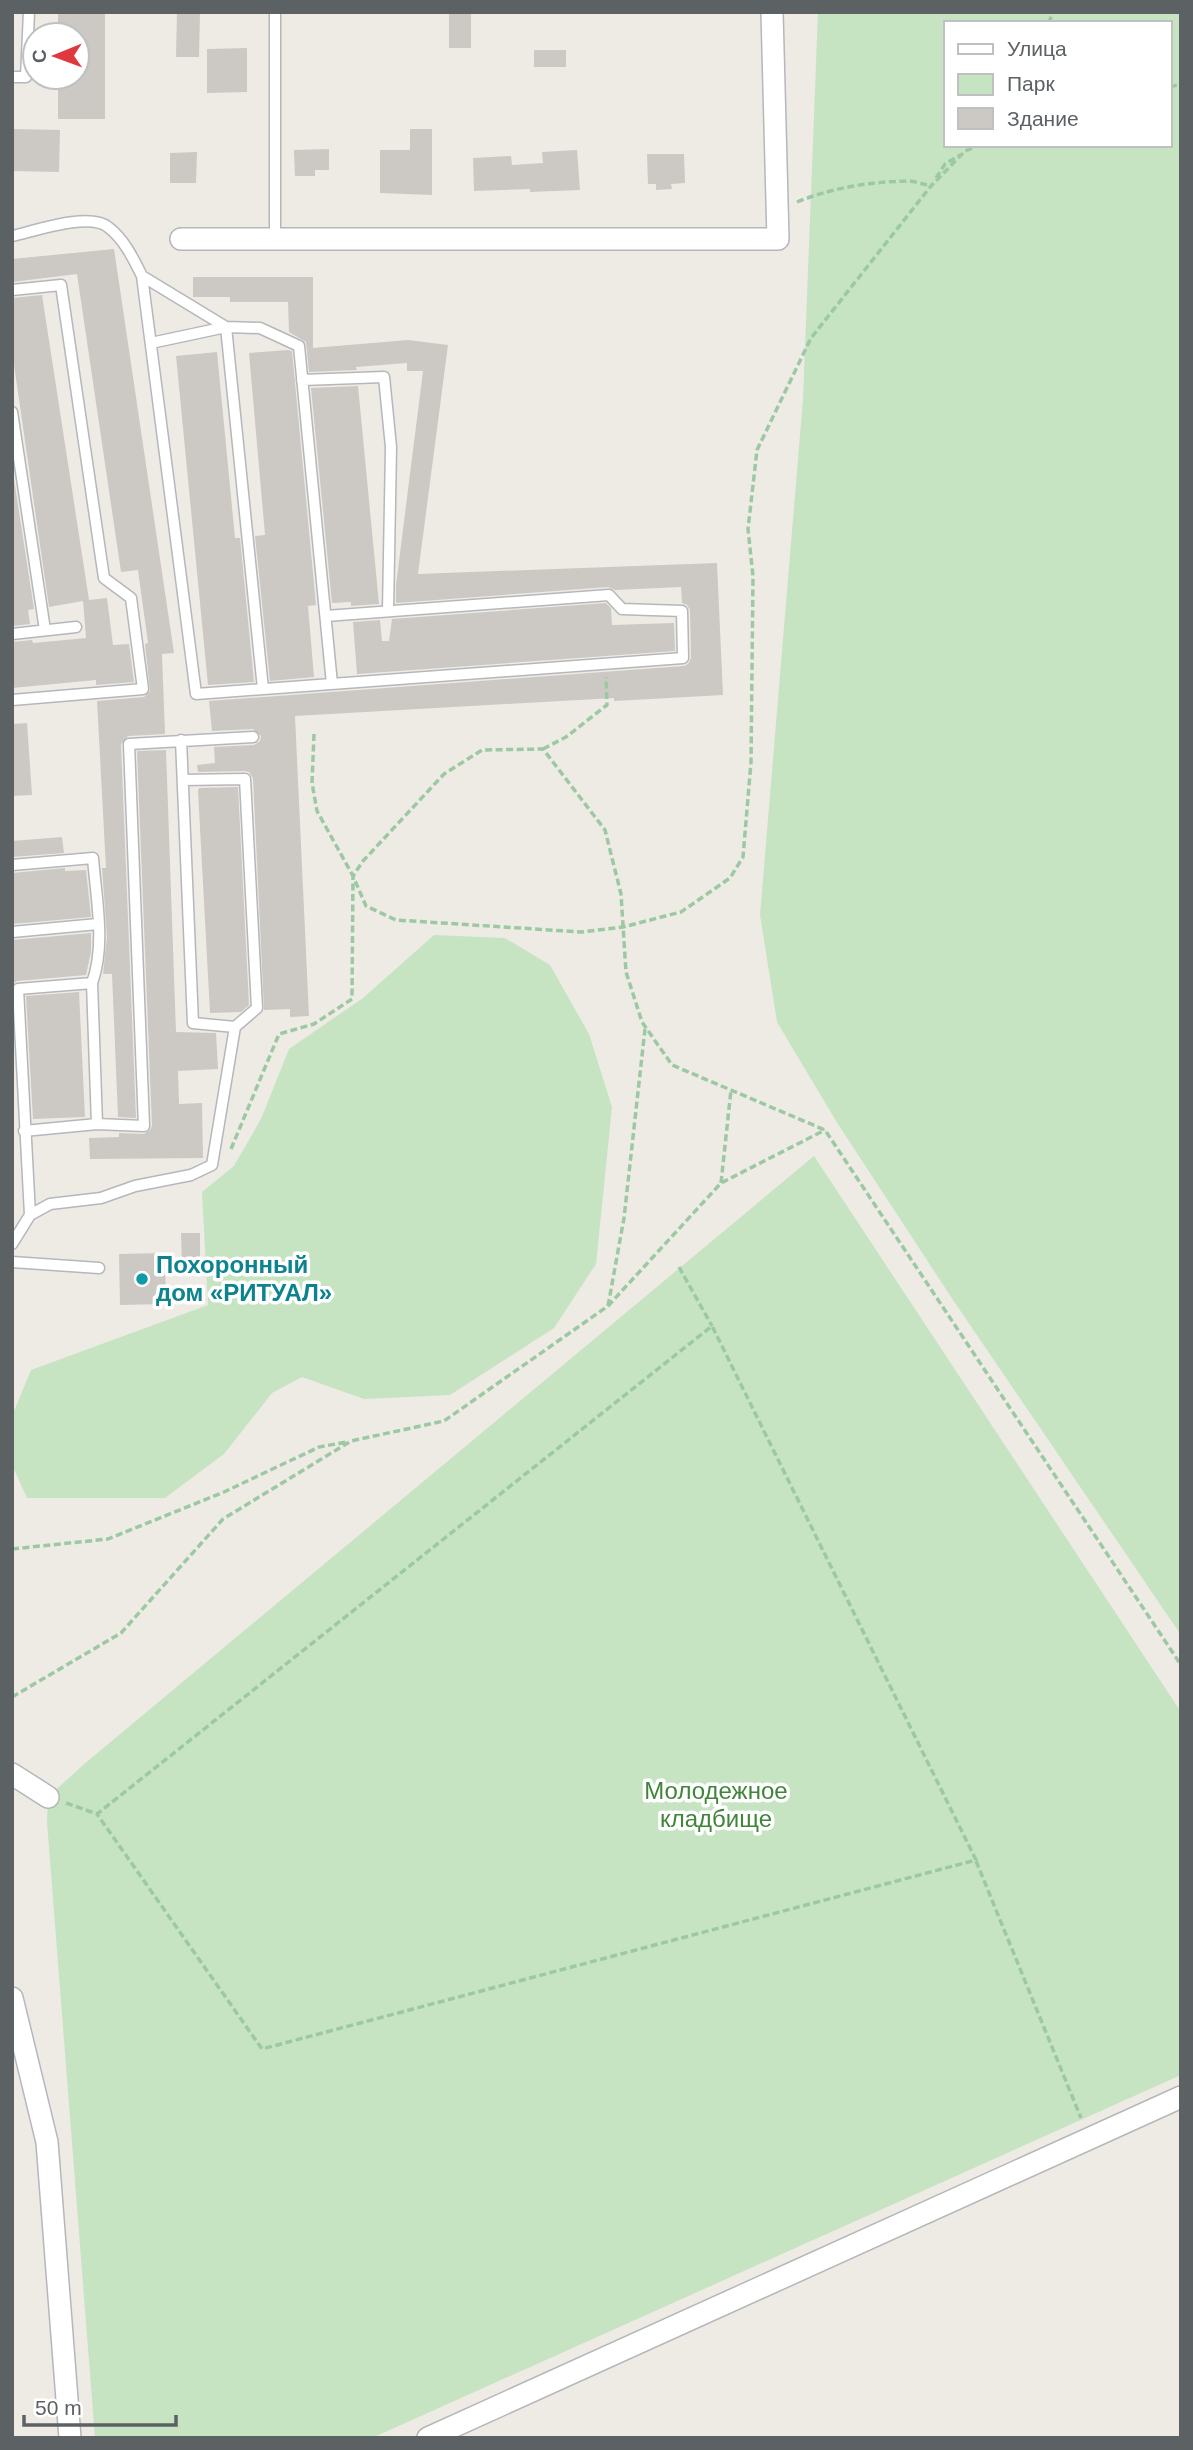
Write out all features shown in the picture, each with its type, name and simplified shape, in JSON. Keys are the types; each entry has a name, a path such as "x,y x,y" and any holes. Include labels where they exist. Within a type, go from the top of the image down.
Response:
{"street":[{"path":"181,239 778,239 772,12"},
{"path":"12,1774 48,1797"},
{"path":"12,1998 47,2142 70,2438"},
{"path":"428,2438 1181,2097"}],"lane":[{"path":"12,78 26,78 29,12"},
{"path":"275,12 275,239"},
{"path":"12,236 85,220 106,225 127,246 142,276 196,694 683,658 682,611 622,609 609,595 326,616"},
{"path":"142,276 226,327"},
{"path":"12,290 61,285 104,578 131,598 143,689 12,700"},
{"path":"226,327 263,689"},
{"path":"151,343 226,327 260,328 299,345 332,684"},
{"path":"302,380 384,377 391,447 388,611"},
{"path":"12,412 45,630"},
{"path":"12,634 76,626"},
{"path":"12,1140 25,1135 97,1124 144,1126 130,744 253,737"},
{"path":"181,740 193,1023 234,1027"},
{"path":"12,1244 30,1215 50,1204 101,1198 135,1186 191,1175 212,1165 234,1027 257,1008 246,779 183,780"},
{"path":"12,865 93,858 98,924 97,968 92,983 97,1124"},
{"path":"12,932 98,924"},
{"path":"30,1215 18,989 92,983"},
{"path":"12,1262 99,1268"}],"path":[{"path":"776,211 818,194 859,183 909,180 931,186 944,164 968,147"},
{"path":"212,1165 228,1158 279,1034 314,1024 352,999 353,876 363,861 444,774 482,750 543,749 566,737 607,705 606,664"},
{"path":"543,749 605,830 621,894 626,972 645,1027 671,1065 825,1130 1181,1665"},
{"path":"608,1306 624,1218 645,1027"},
{"path":"721,1183 731,1090"},
{"path":"12,1549 108,1539 224,1492 319,1447 444,1421 608,1306 721,1183 825,1130"},
{"path":"680,1268 712,1326 976,1860 1081,2118"},
{"path":"97,1814 712,1326"},
{"path":"12,1697 121,1633 223,1519 351,1441"},
{"path":"48,1797 97,1814 261,2049 976,1860"}],"green space":[{"path":"818,12 1181,12 1181,1635 953,1300 836,1121 777,1022 760,915 803,399"},
{"path":"434,935 505,938 550,965 589,1034 612,1107 596,1264 554,1328 450,1395 364,1399 302,1377 272,1393 224,1454 165,1498 27,1498 12,1465 12,1416 31,1370 208,1305 202,1192 234,1166 261,1119 289,1049 363,998"},
{"name":"Молодежное кладбище","path":"814,1156 1181,1712 1181,2075 372,2438 95,2438 47,1822 48,1797"}],"building":[{"path":"58,12 105,12 105,119 58,119 58,91 91,91 91,21 58,21"},
{"path":"177,12 200,12 199,57 176,57"},
{"path":"449,12 471,12 471,48 449,48"},
{"path":"247,48 247,92 207,93 207,49"},
{"path":"534,50 566,50 566,67 534,67"},
{"path":"12,129 60,130 59,172 12,171"},
{"path":"410,129 432,129 432,195 380,193 380,150 410,150"},
{"path":"329,149 329,170 315,170 315,176 295,176 294,150"},
{"path":"577,150 580,190 474,191 473,158 511,156 512,165 543,163 542,152"},
{"path":"197,152 196,183 170,183 170,153"},
{"path":"647,154 684,154 685,183 671,184 672,189 656,190 656,184 648,184"},
{"path":"114,249 174,653 162,654 165,734 128,736 121,744 136,1118 118,1117 112,974 103,974 107,937 102,868 106,868 97,701 144,697 150,691 145,644 148,643 138,570 121,572 77,274 12,282 12,259"},
{"path":"193,277 313,277 313,348 408,340 448,345 418,574 717,563 723,695 614,701 614,698 295,716 309,1016 290,1017 290,1009 264,1010 253,778 245,771 198,772 197,765 215,763 214,747 254,745 260,741 261,736 253,729 212,731 209,701 684,666 691,658 690,610 682,603 681,587 615,590 608,587 396,603 423,371 407,371 407,363 356,367 357,370 309,372 306,342 289,332 288,302 230,302 230,297 193,297"},
{"path":"42,295 89,600 107,598 113,645 129,644 134,682 96,685 96,680 12,688 12,642 32,640 33,643 86,638 83,601 49,607 12,351 12,298"},
{"path":"292,351 316,605 308,606 314,677 270,681 255,536 265,535 249,353"},
{"path":"217,352 235,538 240,538 254,682 208,685 176,356"},
{"path":"358,386 379,604 351,606 351,602 332,603 311,388"},
{"path":"12,466 34,609 28,610 30,624 12,626"},
{"path":"606,603 611,608 612,625 674,623 675,651 357,674 353,622 380,620 382,641 389,641 392,619"},
{"path":"27,723 32,795 12,796 12,724"},
{"path":"166,750 176,1032 216,1033 218,1069 178,1071 179,1104 202,1103 203,1158 90,1159 89,1138 119,1137 119,1133 144,1134 152,1126 137,751"},
{"path":"238,787 249,1005 241,1012 210,1013 198,791 199,788"},
{"path":"62,837 64,853 12,857 12,841"},
{"path":"65,868 65,871 86,870 91,917 12,924 12,873"},
{"path":"91,933 91,952 86,975 17,981 12,984 12,940"},
{"path":"79,992 85,1117 33,1119 26,996"},
{"path":"181,1233 200,1233 200,1266 182,1267"},
{"name":"Похоронный дом «РИТУАЛ»","path":"165,1253 166,1304 120,1305 119,1254"}],"place":[{"name":"Похоронный дом «РИТУАЛ»","path":"142,1279"}]}
